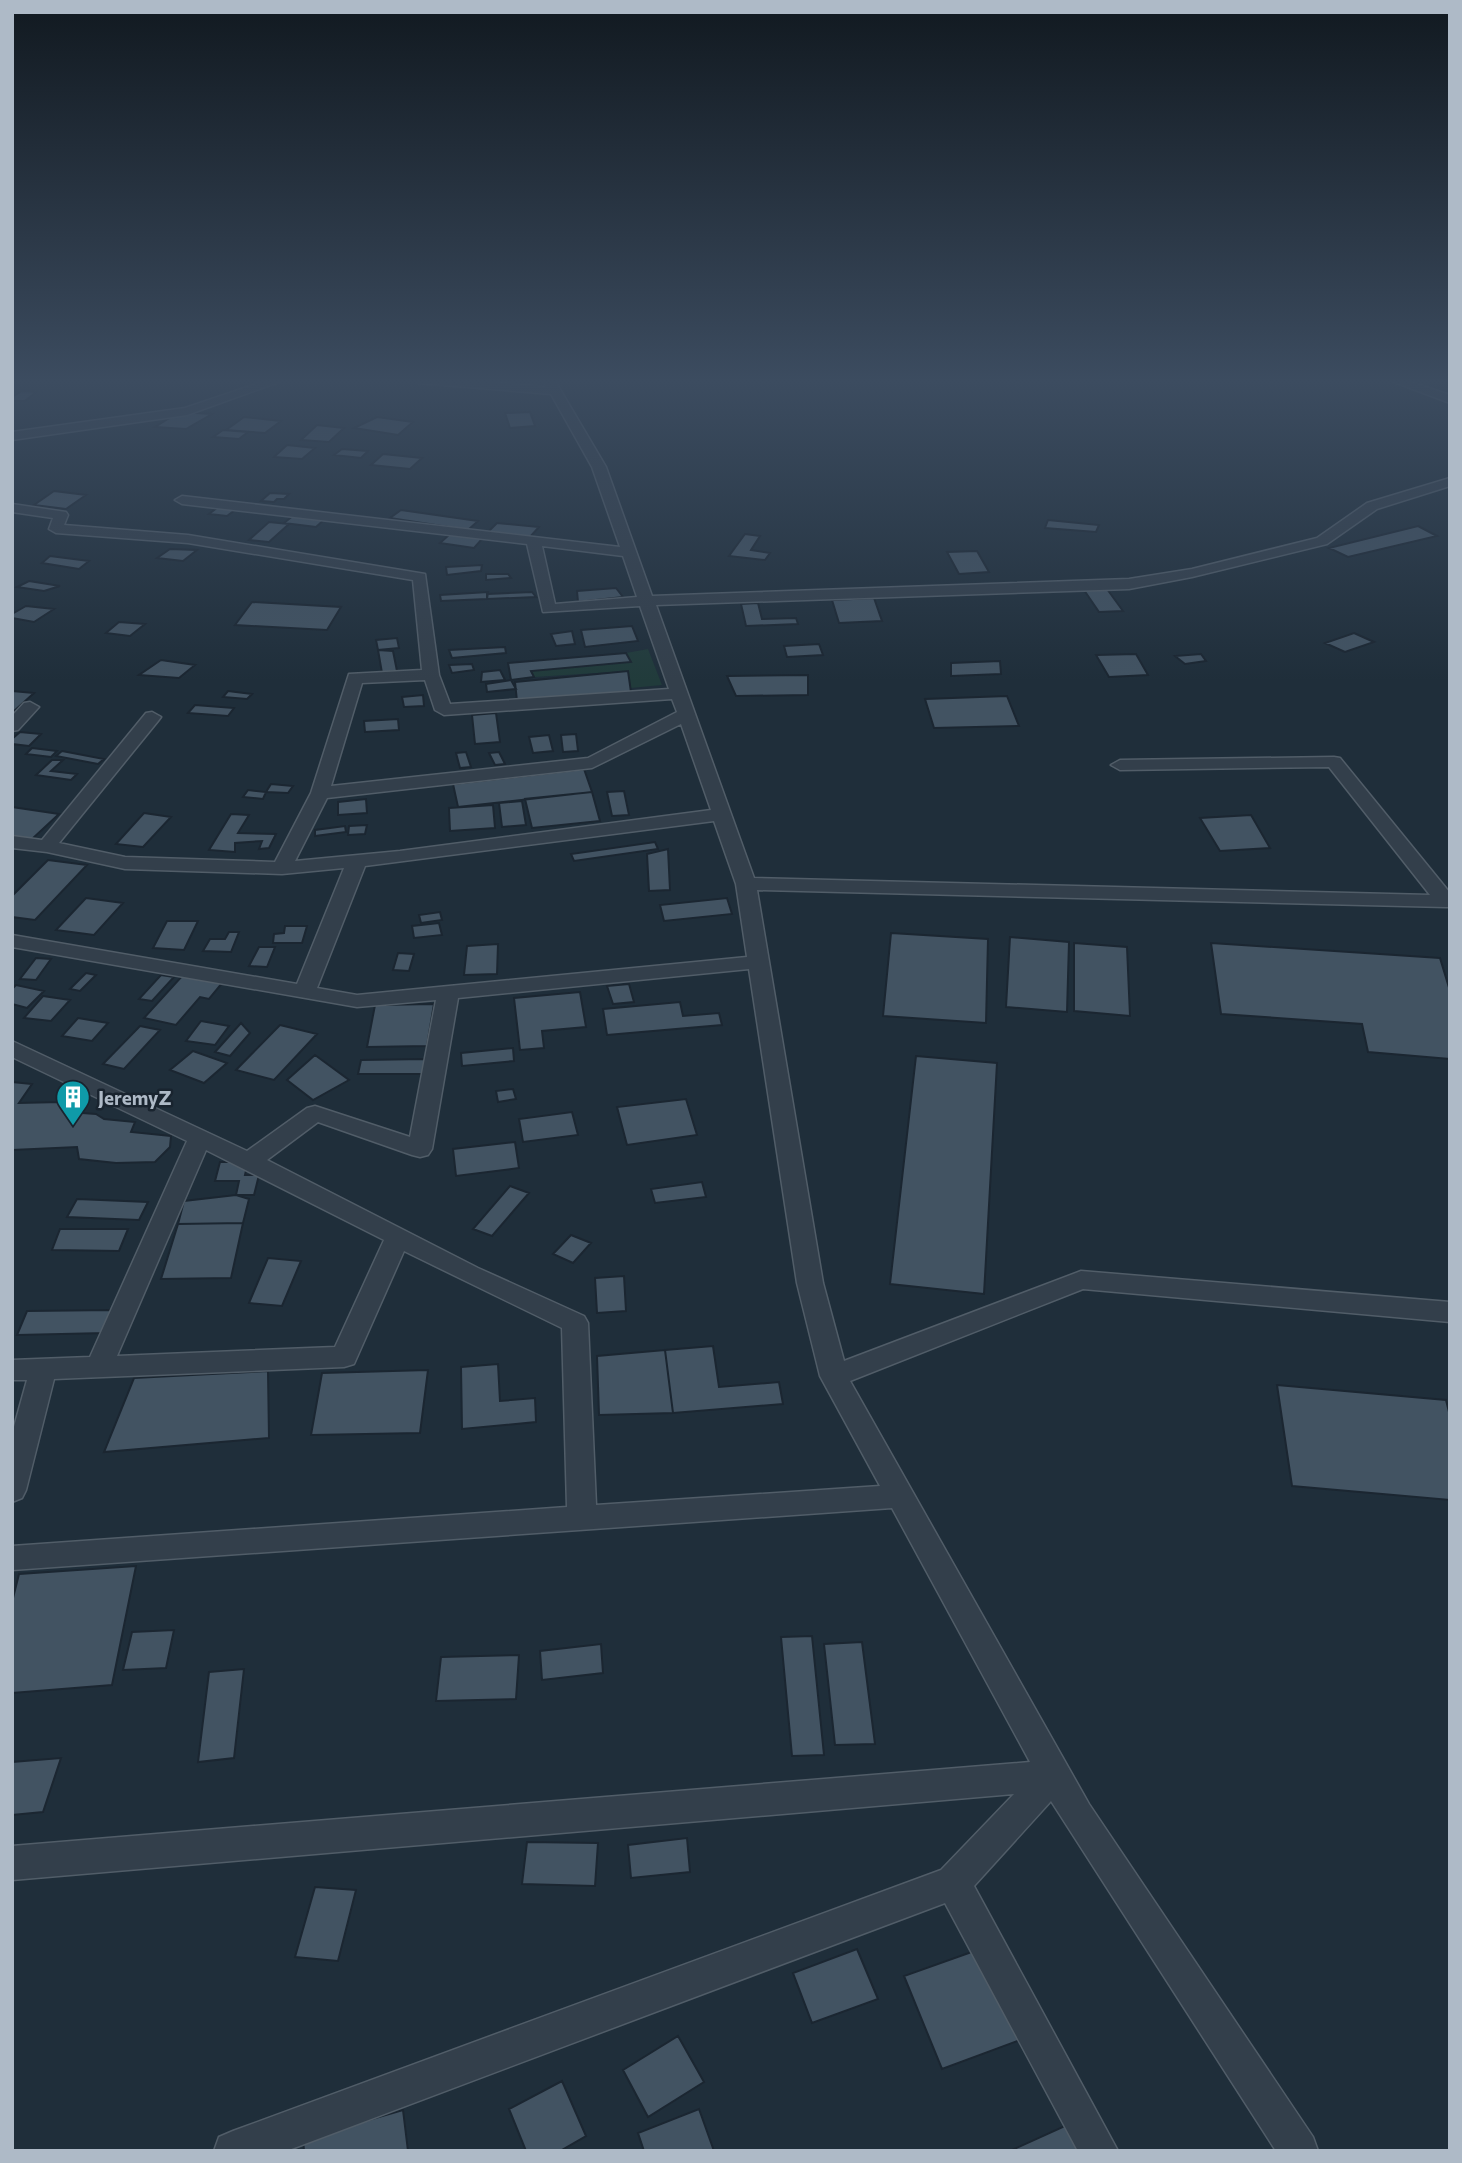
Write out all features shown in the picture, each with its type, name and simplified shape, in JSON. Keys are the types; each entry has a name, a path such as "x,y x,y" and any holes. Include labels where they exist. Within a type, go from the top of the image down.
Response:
{"street":[{"path":"604,480 747,884 810,1283 834,1376 1077,1815 1299,2151"},
{"path":"533,540 548,608 646,601 1129,584 1192,573 1322,541 1372,506 1450,482"},
{"path":"182,500 629,552"},
{"path":"12,508 61,515 56,528 188,539 420,577 431,675 444,710 679,693"},
{"path":"282,868 320,793 355,678 431,675"},
{"path":"12,726 30,707"},
{"path":"320,793 592,764 686,714"},
{"path":"47,846 152,717"},
{"path":"1120,765 1334,762 1448,901"},
{"path":"12,842 47,846 125,863 282,868 358,861 722,814"},
{"path":"305,992 358,861"},
{"path":"747,884 1448,901"},
{"path":"12,941 357,1001 759,962"},
{"path":"248,1162 316,1113 420,1149 448,992"},
{"path":"12,1048 291,1181 468,1274 575,1323 582,1518"},
{"path":"100,1366 118,1319 200,1137"},
{"path":"12,1370 344,1357 398,1237"},
{"path":"834,1376 1081,1280 1450,1312"},
{"path":"12,1490 43,1369"},
{"path":"12,1558 901,1496"},
{"path":"12,1863 1054,1775"},
{"path":"233,2151 953,1883 1054,1775"},
{"path":"953,1883 1099,2151"}],"green space":[{"path":"648,649 662,685 631,688 628,671 534,677 531,671 630,662 626,653"}],"building":[{"path":"54,491 86,495 66,509 34,505"},
{"path":"270,493 289,494 274,502 261,501"},
{"path":"218,507 235,510 227,516 209,514"},
{"path":"401,510 478,521 468,530 390,518"},
{"path":"294,515 326,518 316,527 284,523"},
{"path":"1048,520 1099,525 1096,532 1045,528"},
{"path":"269,522 289,524 269,542 249,540"},
{"path":"497,523 539,527 530,537 488,532"},
{"path":"1418,526 1437,536 1348,557 1329,548"},
{"path":"450,534 483,538 474,548 440,543"},
{"path":"745,534 760,536 751,550 770,553 765,560 729,556"},
{"path":"170,549 197,550 183,561 157,558"},
{"path":"977,551 989,572 959,574 947,552"},
{"path":"50,556 89,561 79,569 42,563"},
{"path":"482,565 481,571 447,575 446,567"},
{"path":"486,574 508,574 511,578 486,580"},
{"path":"29,581 60,586 44,591 17,587"},
{"path":"616,588 623,597 578,602 577,591"},
{"path":"1107,589 1123,611 1099,612 1084,590"},
{"path":"488,592 487,599 441,601 440,595"},
{"path":"532,592 536,597 487,599 487,594"},
{"path":"874,598 882,621 839,623 832,600"},
{"path":"252,602 341,607 327,630 235,625"},
{"path":"758,603 762,619 796,618 798,624 746,626 741,604"},
{"path":"26,606 54,609 34,622 12,618 12,614"},
{"path":"119,622 145,624 130,636 106,633"},
{"path":"632,626 638,641 585,647 581,630"},
{"path":"572,631 575,644 556,646 551,634"},
{"path":"1354,633 1374,642 1345,652 1325,643"},
{"path":"397,638 399,648 378,650 376,640"},
{"path":"819,644 823,655 787,657 784,646"},
{"path":"505,647 506,653 452,658 449,650"},
{"path":"378,650 393,651 397,671 382,673"},
{"path":"626,653 631,662 531,671 534,677 511,680 508,663"},
{"path":"1136,654 1148,675 1109,677 1096,655"},
{"path":"1201,654 1206,661 1185,664 1175,656"},
{"path":"161,660 195,665 179,678 139,675"},
{"path":"1000,661 1001,674 951,676 951,663"},
{"path":"472,664 474,670 452,673 449,665"},
{"path":"500,670 505,680 481,682 482,672"},
{"path":"628,671 631,692 517,701 515,682"},
{"path":"808,675 808,695 736,696 727,676"},
{"path":"511,680 516,689 487,692 486,684"},
{"path":"12,691 34,693 12,713"},
{"path":"228,691 252,694 247,699 223,697"},
{"path":"423,695 424,706 404,707 402,697"},
{"path":"1007,696 1019,726 934,728 925,699"},
{"path":"195,705 234,708 228,716 188,713"},
{"path":"496,713 500,742 475,744 472,715"},
{"path":"398,719 399,730 365,732 364,721"},
{"path":"20,732 41,734 29,746 12,744 12,739"},
{"path":"576,734 578,751 563,752 561,735"},
{"path":"549,735 553,751 533,753 529,737"},
{"path":"32,748 57,751 51,757 26,754"},
{"path":"62,751 104,759 98,764 56,756"},
{"path":"466,752 471,767 460,768 456,753"},
{"path":"499,752 505,764 495,765 489,753"},
{"path":"52,760 63,760 51,771 77,774 71,780 36,775"},
{"path":"584,769 592,792 458,807 453,784"},
{"path":"271,784 293,786 288,793 266,792"},
{"path":"248,790 266,792 263,799 243,797"},
{"path":"624,791 629,815 612,816 607,792"},
{"path":"592,792 600,821 532,828 525,799"},
{"path":"366,799 367,813 338,815 338,802"},
{"path":"522,801 526,825 502,827 499,803"},
{"path":"493,805 495,828 450,831 449,808"},
{"path":"12,807 59,814 31,840 12,838"},
{"path":"144,813 171,817 143,847 116,844"},
{"path":"231,814 249,815 238,833 276,834 269,848 259,849 262,841 235,843 235,852 209,850"},
{"path":"1251,815 1270,848 1220,851 1200,818"},
{"path":"367,825 365,834 348,835 349,826"},
{"path":"345,826 346,832 315,836 315,830"},
{"path":"655,842 658,849 574,861 571,854"},
{"path":"668,849 670,890 649,891 647,854"},
{"path":"48,860 87,865 35,920 12,917 12,896"},
{"path":"86,898 123,903 94,935 56,930"},
{"path":"727,898 732,914 664,921 660,905"},
{"path":"440,912 442,920 421,923 419,915"},
{"path":"167,921 198,921 184,950 153,948"},
{"path":"439,923 442,935 414,938 412,926"},
{"path":"285,926 307,926 302,943 273,943 274,934 284,933"},
{"path":"229,932 239,932 231,952 203,951 210,939 225,939"},
{"path":"891,933 988,939 986,1023 883,1016"},
{"path":"1010,937 1069,942 1067,1012 1006,1007"},
{"path":"1074,943 1127,947 1130,1016 1074,1011"},
{"path":"1211,943 1440,958 1450,991 1450,1059 1368,1052 1362,1024 1221,1014"},
{"path":"498,944 497,974 464,975 467,946"},
{"path":"259,947 275,947 267,967 249,966"},
{"path":"398,953 414,954 409,971 393,970"},
{"path":"36,958 51,959 36,980 20,979"},
{"path":"86,973 96,975 80,991 70,989"},
{"path":"161,975 174,977 152,1001 139,999"},
{"path":"183,975 223,982 209,999 200,997 176,1025 144,1018"},
{"path":"629,984 634,1002 613,1004 607,986"},
{"path":"16,985 44,991 27,1008 12,1004 12,989"},
{"path":"580,992 586,1027 542,1031 544,1048 520,1050 514,998"},
{"path":"43,996 70,1000 51,1021 24,1018"},
{"path":"680,1002 683,1016 719,1013 722,1025 607,1035 603,1009"},
{"path":"434,1004 427,1046 367,1047 375,1005"},
{"path":"78,1018 108,1023 92,1041 62,1036"},
{"path":"201,1021 229,1026 215,1045 186,1041"},
{"path":"241,1023 250,1033 230,1056 215,1052"},
{"path":"280,1025 317,1034 274,1080 236,1070"},
{"path":"140,1026 160,1030 124,1069 103,1064"},
{"path":"513,1048 514,1061 462,1066 461,1053"},
{"path":"193,1051 227,1063 204,1083 170,1070"},
{"path":"315,1055 349,1080 313,1100 287,1080"},
{"path":"916,1056 997,1063 984,1294 890,1284"},
{"path":"425,1059 423,1074 358,1074 361,1060"},
{"name":"JeremyZ","path":"12,1082 32,1084 19,1103 61,1102 69,1112 135,1122 131,1132 171,1136 170,1147 155,1162 116,1163 79,1159 77,1147 12,1150"},
{"path":"513,1089 516,1099 498,1102 496,1091"},
{"path":"686,1099 697,1135 627,1145 617,1107"},
{"path":"572,1112 578,1135 523,1142 519,1119"},
{"path":"515,1142 519,1168 456,1176 453,1149"},
{"path":"220,1162 248,1162 245,1175 259,1175 254,1195 236,1195 239,1181 215,1181"},
{"path":"702,1182 706,1197 655,1203 651,1189"},
{"path":"510,1186 529,1193 492,1236 473,1229"},
{"path":"236,1195 249,1199 243,1223 178,1224 184,1201"},
{"path":"77,1199 148,1202 139,1220 67,1217"},
{"path":"243,1223 231,1278 161,1279 178,1224"},
{"path":"60,1229 128,1229 119,1251 52,1250"},
{"path":"571,1235 591,1243 573,1263 553,1254"},
{"path":"268,1258 301,1261 282,1306 249,1303"},
{"path":"624,1276 626,1311 597,1313 595,1278"},
{"path":"113,1310 106,1333 17,1335 27,1311"},
{"path":"713,1346 719,1387 779,1382 783,1404 673,1413 665,1350"},
{"path":"665,1350 673,1413 599,1415 597,1356"},
{"path":"498,1364 500,1401 535,1398 536,1422 462,1429 461,1367"},
{"path":"428,1370 420,1433 311,1435 322,1373"},
{"path":"268,1371 269,1438 104,1452 134,1378"},
{"path":"1277,1385 1446,1400 1450,1416 1450,1500 1292,1486"},
{"path":"136,1566 112,1685 12,1693 12,1602 19,1574"},
{"path":"174,1630 166,1668 123,1670 132,1632"},
{"path":"812,1636 824,1755 792,1756 781,1637"},
{"path":"862,1642 875,1744 835,1745 824,1644"},
{"path":"601,1644 603,1673 542,1680 540,1651"},
{"path":"519,1655 516,1699 436,1701 441,1657"},
{"path":"244,1669 234,1758 198,1762 209,1672"},
{"path":"61,1758 43,1812 12,1815 12,1762"},
{"path":"687,1838 690,1872 631,1878 628,1845"},
{"path":"527,1842 598,1843 595,1886 522,1884"},
{"path":"315,1887 356,1890 338,1961 295,1957"},
{"path":"857,1949 878,1999 812,2023 793,1973"},
{"path":"980,1949 1020,2040 942,2069 904,1976"},
{"path":"678,2036 704,2082 648,2117 623,2070"},
{"path":"562,2081 586,2136 560,2151 526,2151 509,2109"},
{"path":"699,2109 714,2151 644,2151 638,2133"},
{"path":"403,2110 408,2151 304,2151 303,2139"},
{"path":"1067,2125 1080,2151 1010,2151"}],"place":[{"name":"JeremyZ","path":"73,1127"}]}
